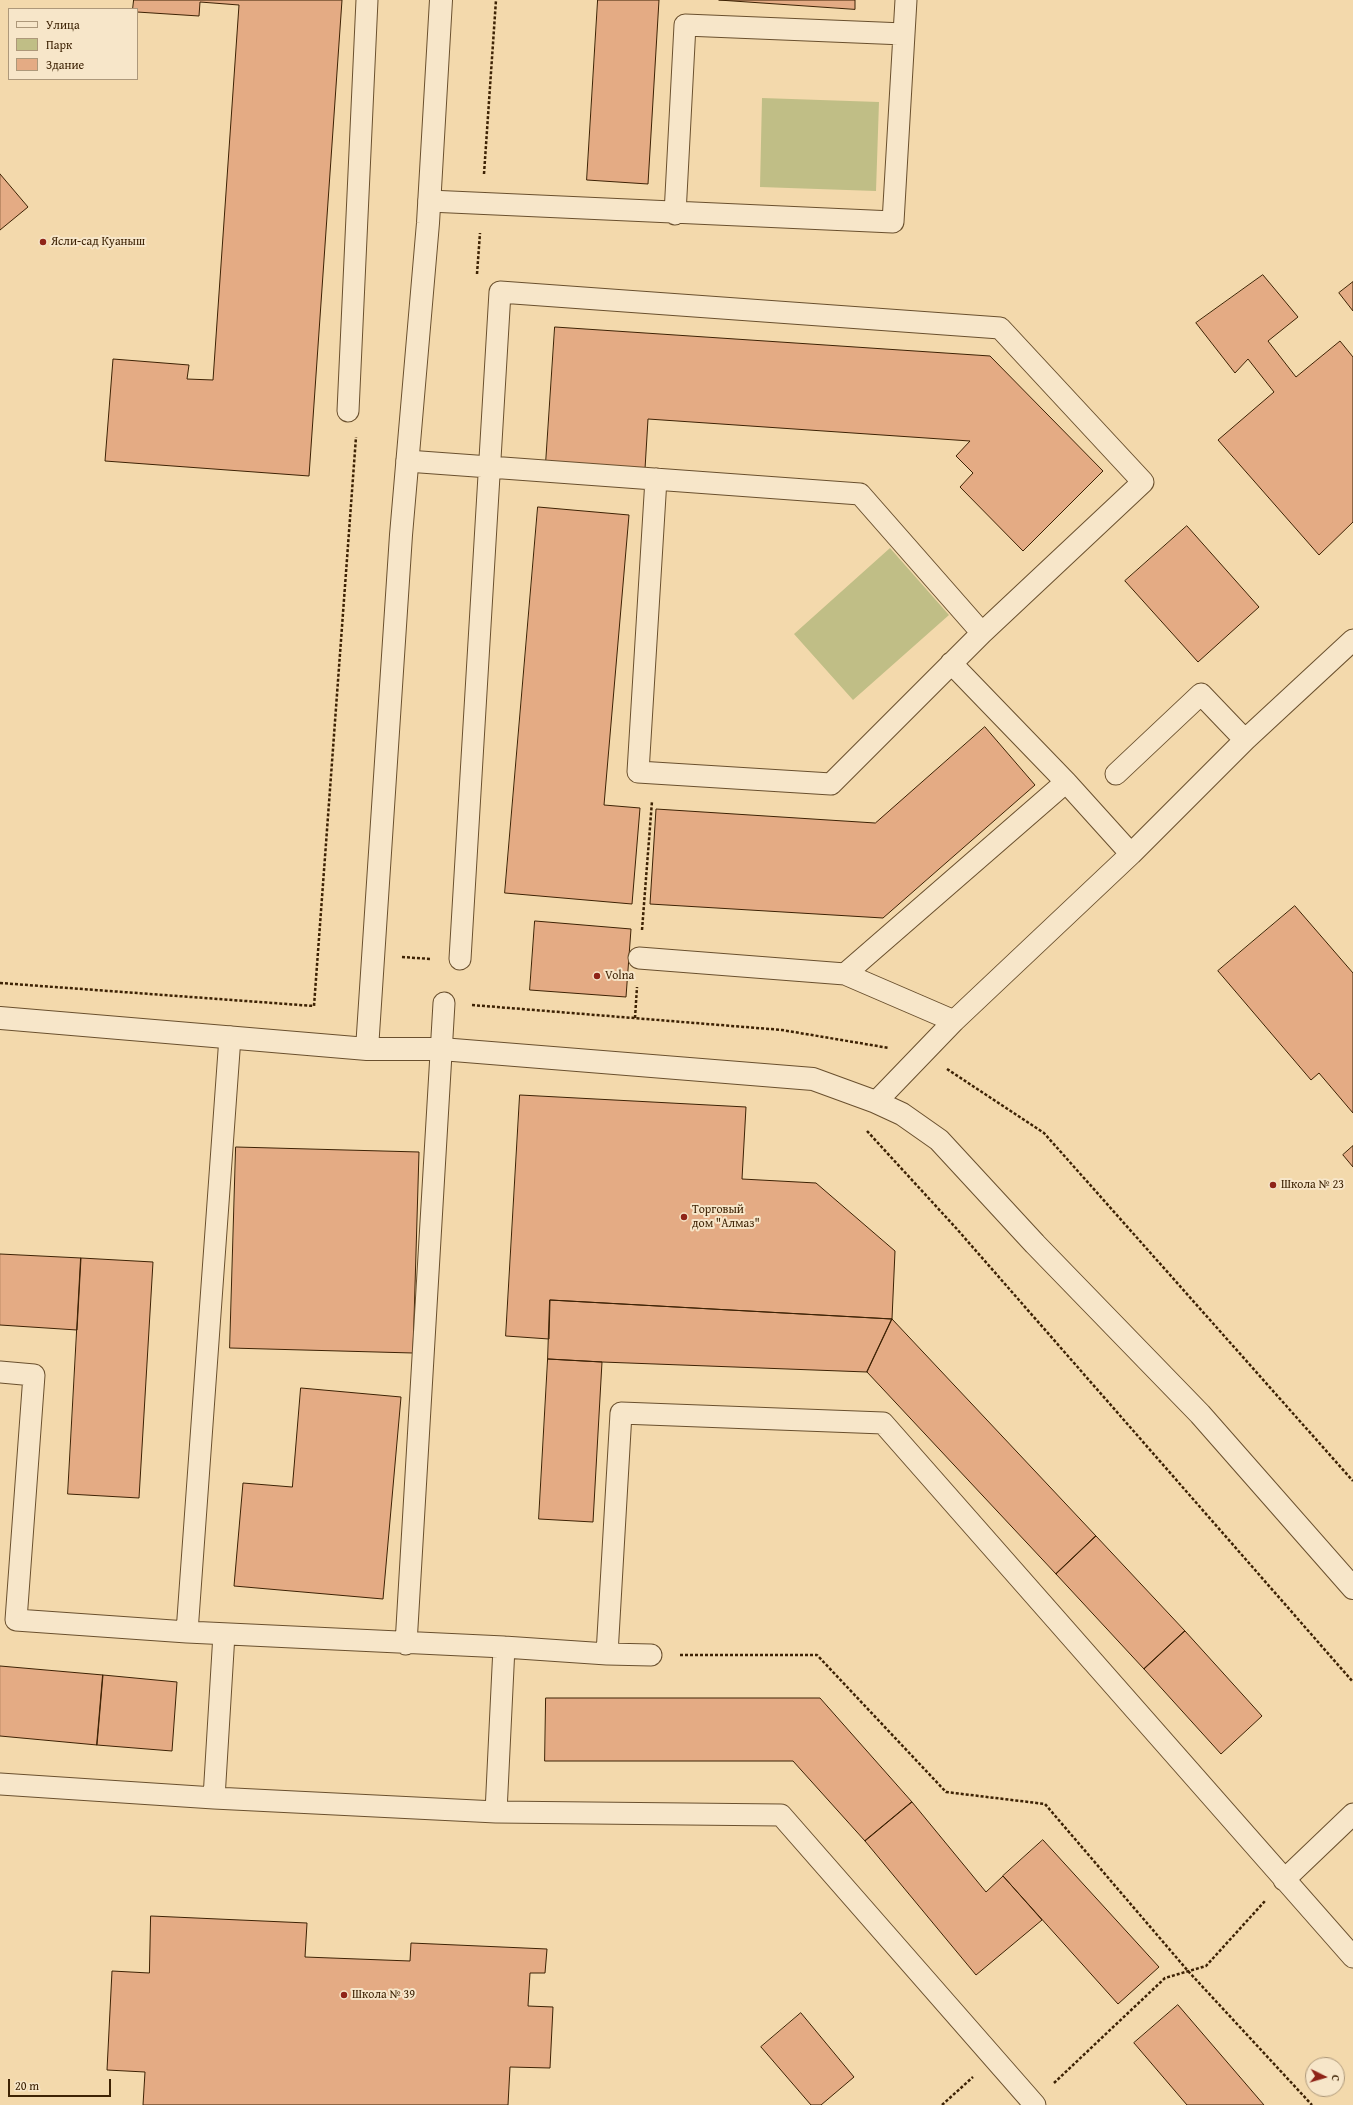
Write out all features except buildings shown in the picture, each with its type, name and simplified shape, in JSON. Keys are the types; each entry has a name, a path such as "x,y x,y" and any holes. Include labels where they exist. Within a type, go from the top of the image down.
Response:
{"street":[{"path":"368,1048 407,461 429,201 441,0"},
{"path":"0,1018 368,1048 441,1049 813,1079 876,1102 902,1114 939,1140 1035,1244 1200,1414 1353,1588"}],"lane":[{"path":"348,411 367,0"},
{"path":"429,201 675,214 893,222 906,0"},
{"path":"675,214 685,24 904,34"},
{"path":"460,959 488,467 500,292 1000,328 1143,482 982,633 831,784 638,772 656,479"},
{"path":"407,461 860,494 982,633"},
{"path":"876,1102 954,1021 1131,854 1245,740 1353,640"},
{"path":"952,663 1066,782 1131,854"},
{"path":"1116,774 1201,694 1245,740"},
{"path":"846,974 1066,782"},
{"path":"639,958 846,974 954,1021"},
{"path":"406,1644 444,1003"},
{"path":"187,1632 230,1037"},
{"path":"0,1372 34,1374 16,1620 187,1632 651,1655"},
{"path":"607,1654 621,1413 883,1423 1353,1957"},
{"path":"214,1798 224,1634"},
{"path":"496,1812 504,1647"},
{"path":"0,1784 214,1798 496,1812 781,1815 1034,2104"},
{"path":"1284,1880 1353,1814"}],"path":[{"path":"0,983 314,1006 356,436"},
{"path":"635,1018 654,773"},
{"path":"373,955 460,959"},
{"path":"863,1126 956,1228 1353,1682"},
{"path":"651,1655 817,1655 946,1792 1045,1804 1188,1971 1312,2105"},
{"path":"1034,2104 1165,1978 1206,1966 1284,1880"},
{"path":"942,2105 994,2058"}],"green space":[{"path":"762,98 879,102 876,191 760,187"},
{"path":"890,548 949,615 853,700 794,634"}],"place":[{"name":"Ясли-сад Куаныш","path":"43,242"},
{"name":"Volna","path":"597,976"},
{"name":"Школа № 23","path":"1273,1185"},
{"name":"Торговый дом \"Алмаз\"","path":"684,1217"},
{"name":"Школа № 39","path":"344,1995"}]}
